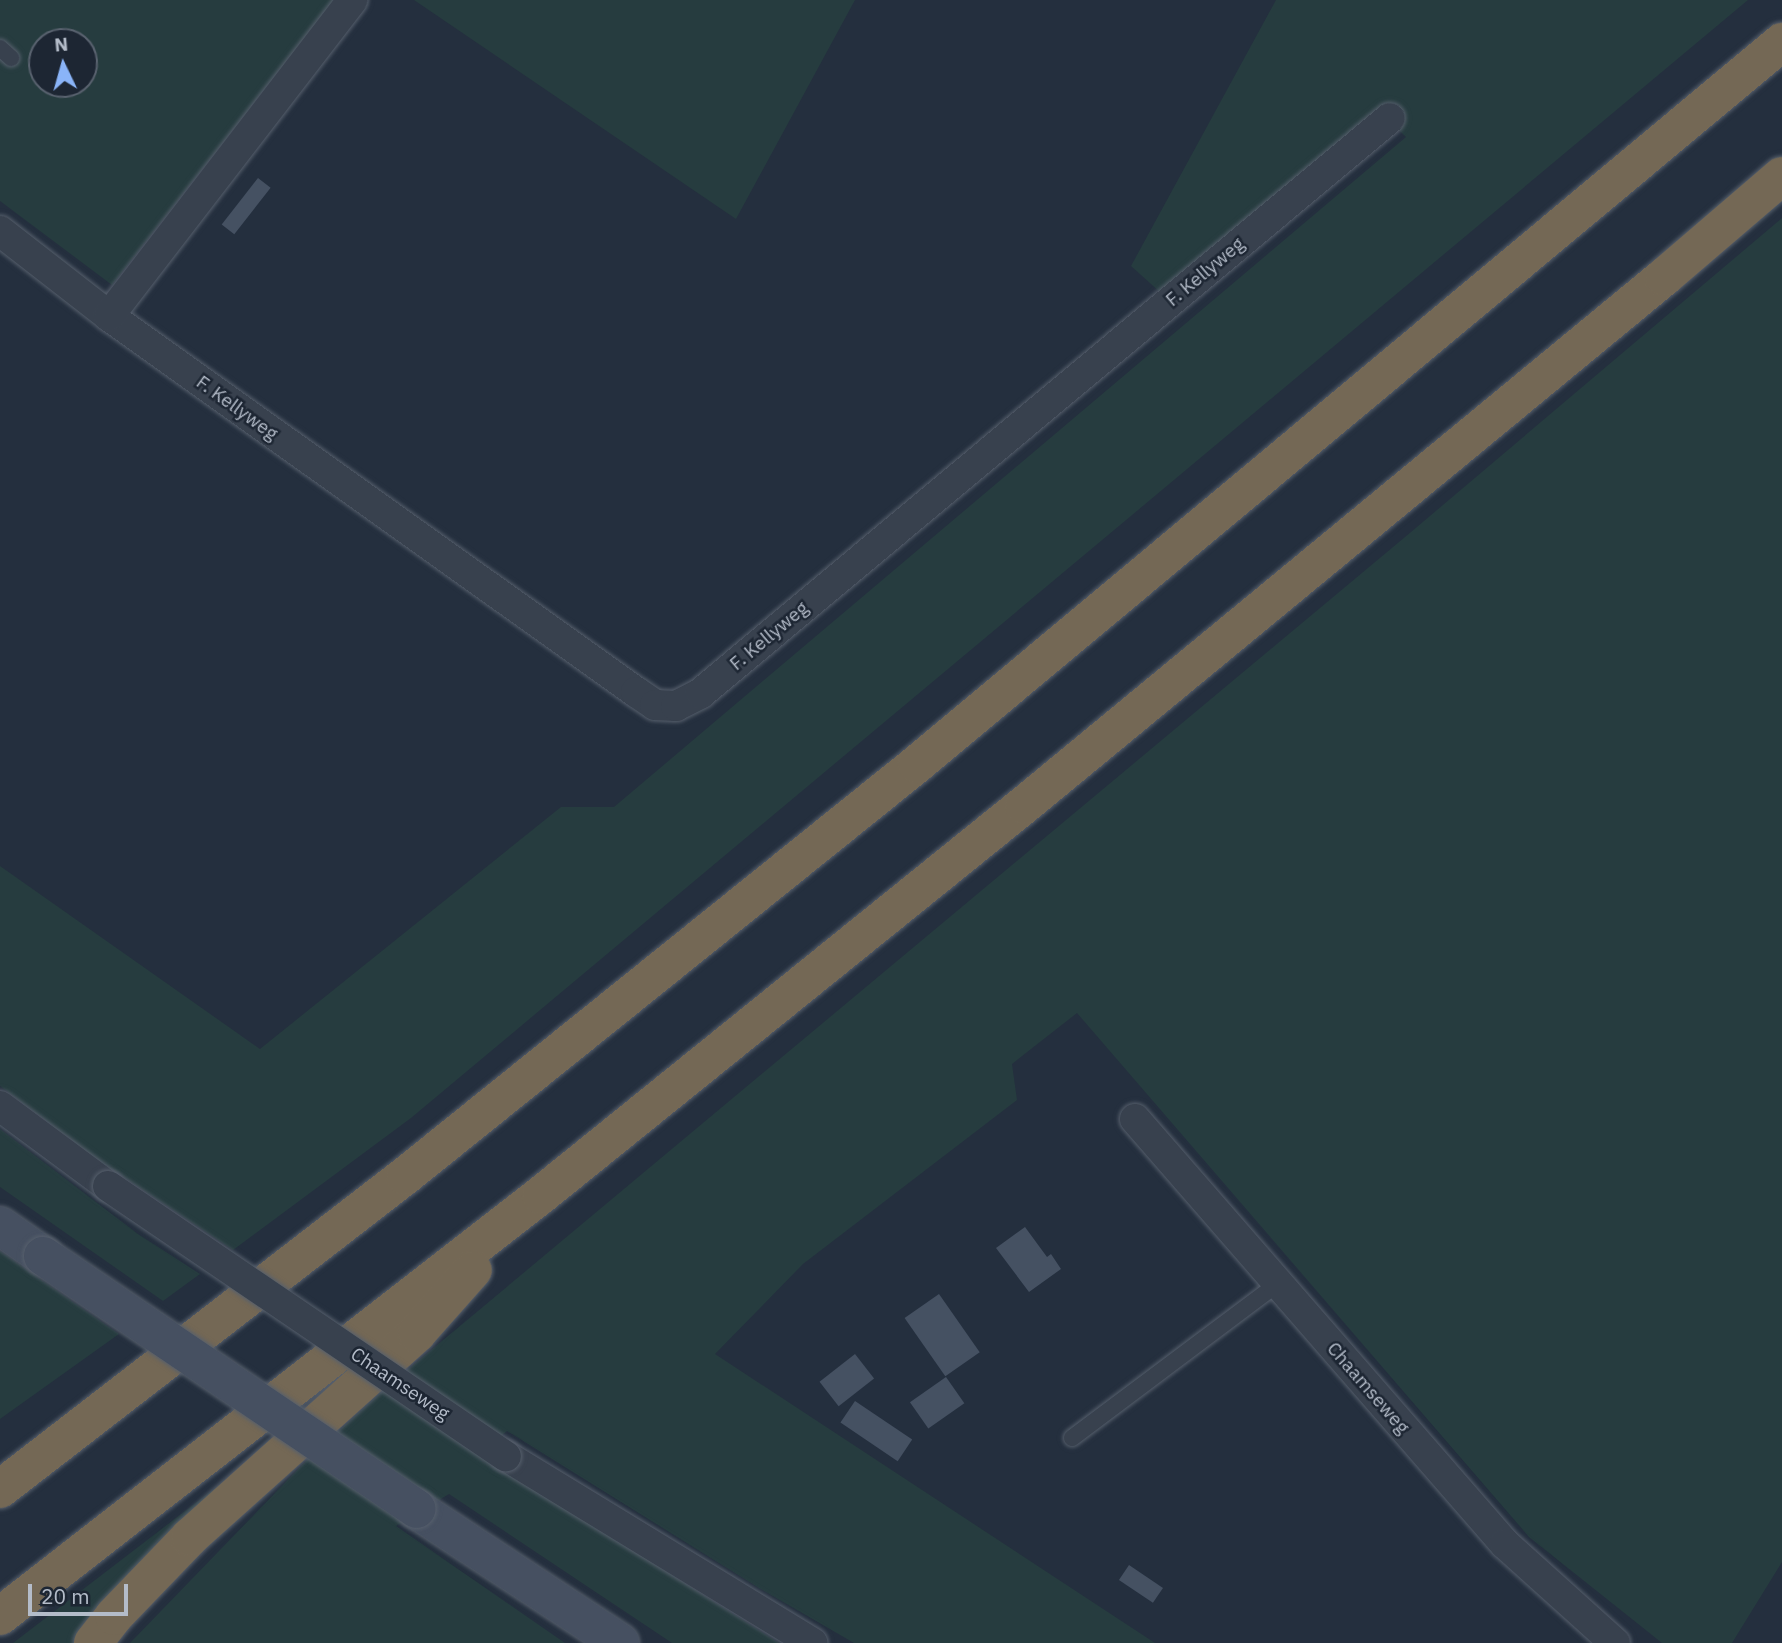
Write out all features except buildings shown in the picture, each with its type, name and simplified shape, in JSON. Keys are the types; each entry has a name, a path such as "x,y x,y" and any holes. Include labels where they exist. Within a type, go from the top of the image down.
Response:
{"highway":[{"path":"0,1489 405,1176 917,764 1168,559 1782,43"},
{"path":"0,1616 541,1195 1045,788 1664,277 1782,176"},
{"path":"93,1643 114,1616 190,1537 417,1332 541,1195"},
{"path":"0,1457 167,1361"}],"main road":[{"path":"0,1226 416,1509 620,1643"}],"street":[{"path":"109,316 352,0"},
{"name":"F. Kellyweg","path":"0,231 109,316 636,692 655,705 676,706 701,693 1390,118"},
{"name":"Chaamseweg","path":"0,1106 108,1186 506,1456 812,1643"},
{"name":"Chaamseweg","path":"1135,1119 1505,1544 1615,1643"}],"lane":[{"path":"1072,1438 1277,1284"}],"green space":[{"path":"0,0 334,0 112,285 0,201"},
{"path":"414,0 855,0 736,219"},
{"path":"1276,0 1748,0 411,1118 233,1250 98,1160 0,1086 0,866 260,1049 561,807 614,807 1406,137 1380,112 1161,293 1131,266"},
{"path":"1782,218 1782,1562 1732,1643 1662,1643 1529,1537 1077,1013 1012,1064 1017,1100 803,1264 715,1354 1155,1643 854,1643 759,1588 507,1431 481,1454 779,1643 672,1643 449,1494 396,1526 565,1643 130,1643 305,1462 382,1391 1411,532"},
{"path":"0,1129 138,1234 200,1274 163,1301 0,1187"},
{"path":"0,1251 119,1334 0,1419"},
{"path":"228,1478 77,1643 13,1643"}]}
